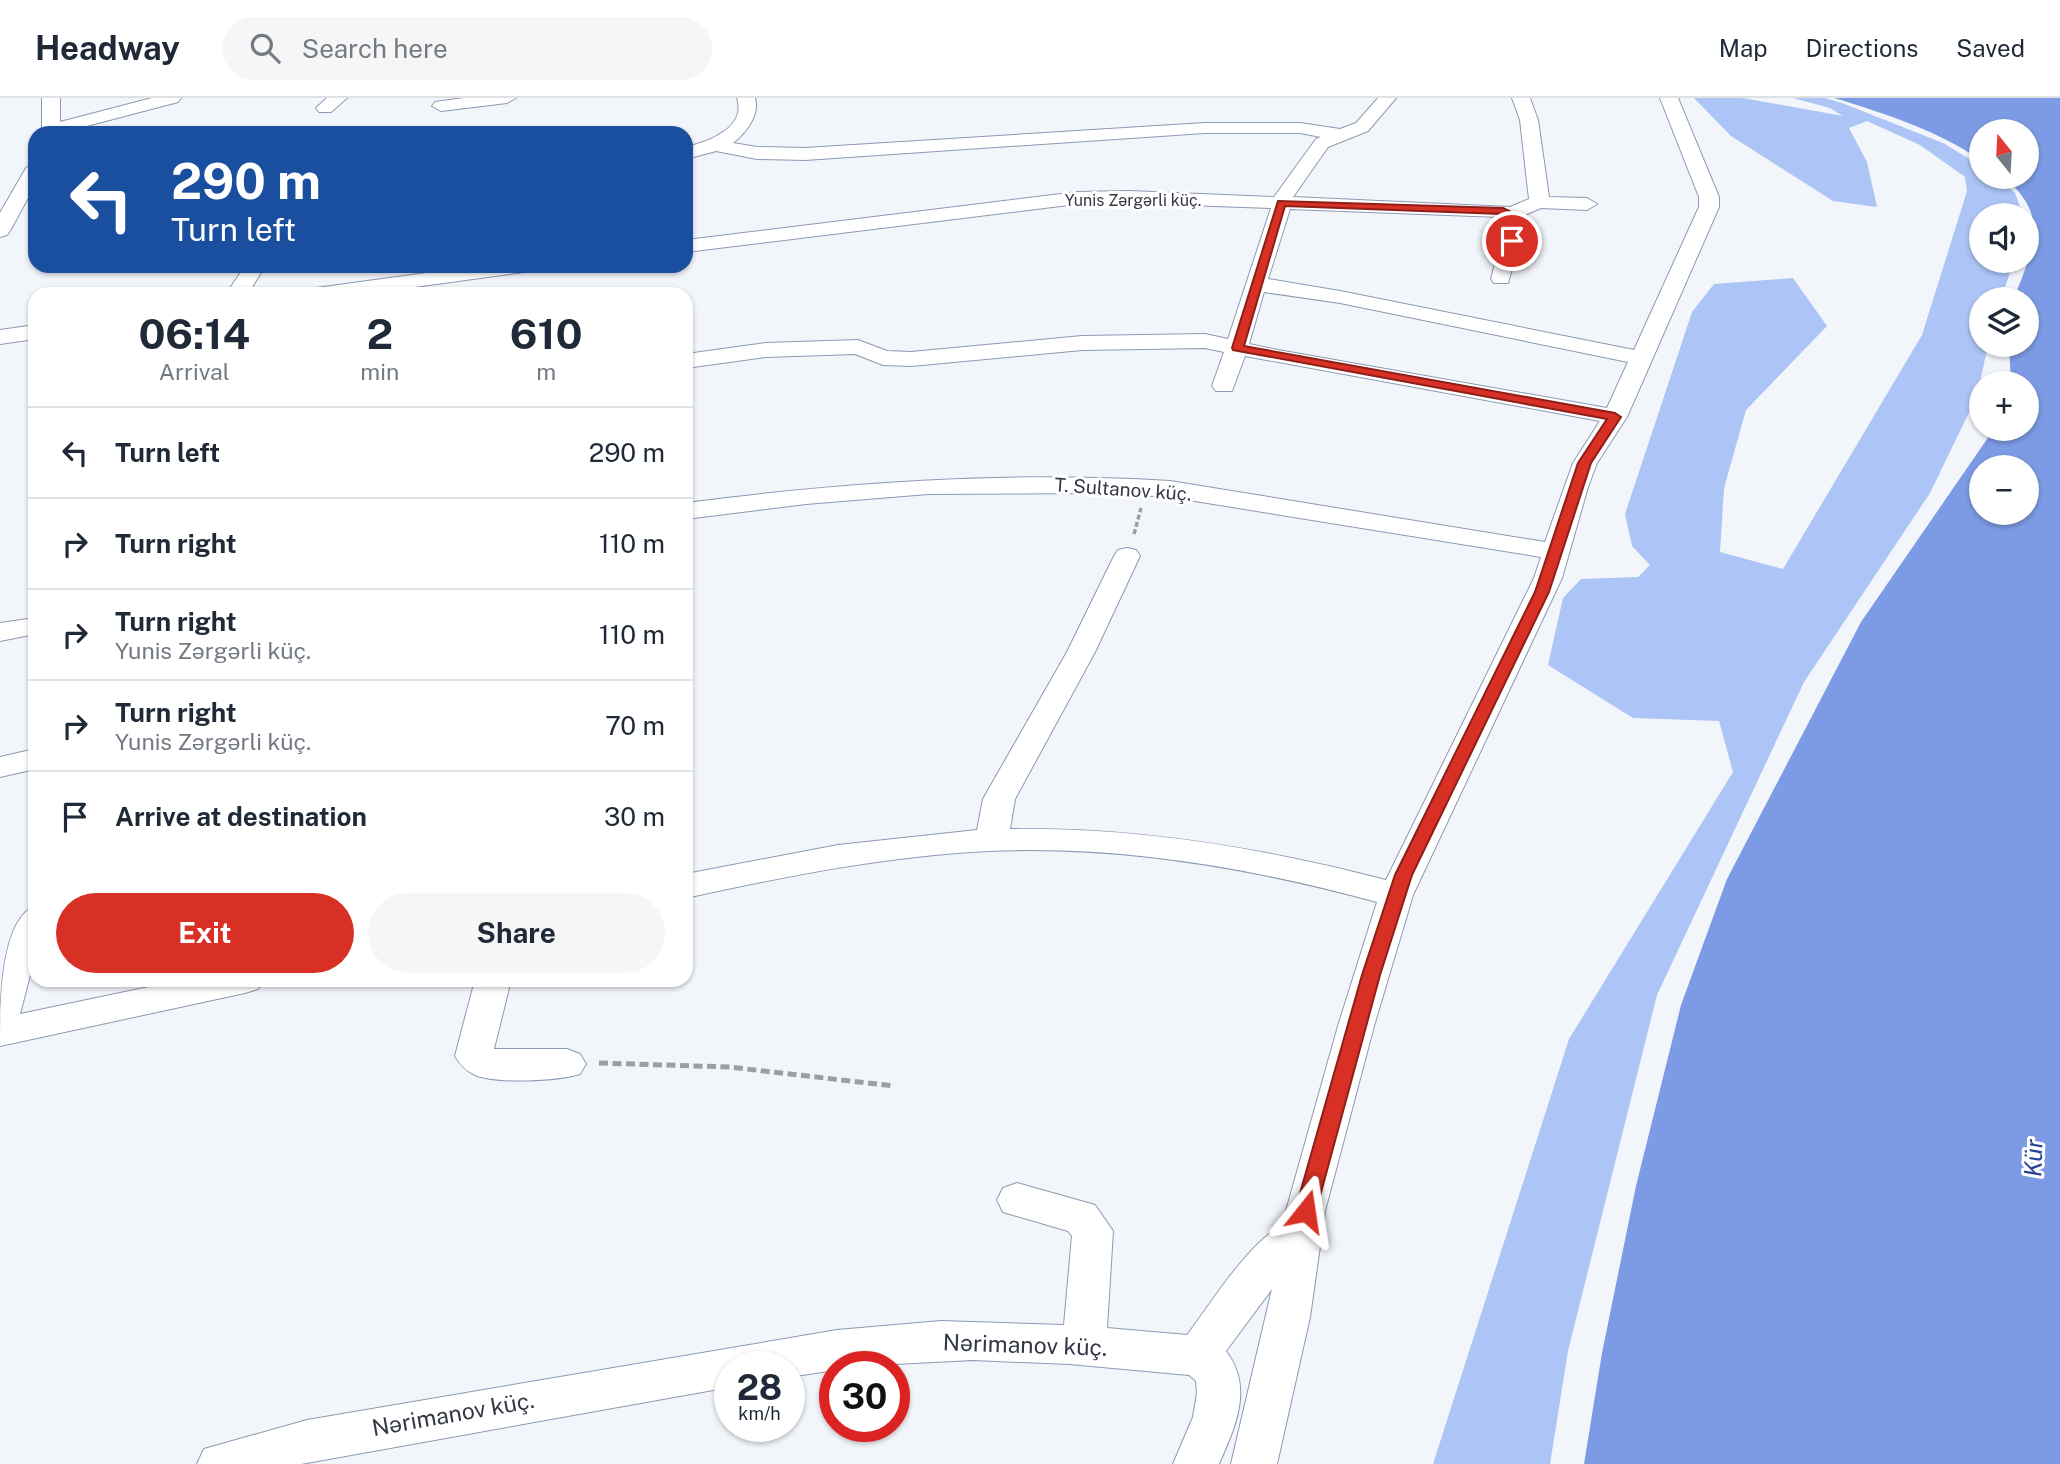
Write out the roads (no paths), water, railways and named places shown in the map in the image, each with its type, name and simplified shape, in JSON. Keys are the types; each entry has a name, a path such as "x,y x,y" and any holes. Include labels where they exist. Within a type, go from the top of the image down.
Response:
{"street":[{"path":"51,98 51,126"},
{"path":"72,126 172,98"},
{"path":"439,108 507,98"},
{"path":"693,151 716,145 737,133 747,112 749,104 746,98"},
{"path":"1224,386 1281,203 1293,180 1322,143 1362,127 1388,98"},
{"path":"1521,98 1529,120 1539,202"},
{"path":"1254,1464 1297,1278 1300,1236 1356,1026 1396,895 1536,606 1557,552 1575,487 1585,463 1615,417 1709,207 1709,197 1669,98"},
{"path":"716,145 757,153 816,154 1205,128 1300,128 1341,135"},
{"path":"0,231 28,181"},
{"name":"Yunis Zərgərli küç.","path":"693,245 1077,198 1129,197 1513,214"},
{"path":"1501,279 1517,222 1517,217 1513,214 1539,202 1587,204"},
{"path":"340,287 378,276 422,273"},
{"path":"1257,284 1340,297 1641,358"},
{"path":"0,337 28,333"},
{"path":"693,360 802,348 858,347 883,358 896,359 1133,340 1205,341 1615,417"},
{"name":"T. Sultanov küç.","path":"693,510 770,499 916,488 1111,484 1147,487 1557,552"},
{"path":"992,840 999,799 1081,652 1127,556"},
{"path":"0,632 28,627"},
{"path":"0,767 28,761"},
{"path":"693,885 875,851 992,840 1105,843 1196,853 1349,881 1396,895"},
{"path":"0,1020 28,925"},
{"path":"0,1032 212,987"},
{"path":"491,987 474,1056 487,1064 567,1064"},
{"path":"1017,1199 1081,1217 1093,1231 1083,1346"},
{"path":"1196,1464 1221,1390 1213,1368 1197,1356 1263,1269 1283,1246 1300,1236"},
{"name":"Nərimanov küç.","path":"805,1355 845,1348 940,1340 1083,1346 1197,1356"},
{"name":"Nərimanov küç.","path":"220,1464 307,1441 714,1370"}],"water":[{"name":"Kür","path":"1834,98 2060,98 2060,1464 1584,1464 1602,1353 1636,1186 1681,1005 1727,879 1861,622 1969,465 1969,525 2039,525 2039,455 1976,455 1986,441 2039,441 2039,371 2010,371 2010,357 2039,357 2039,287 2019,287 2024,273 2039,273 2039,203 2026,203 2016,189 2039,189 2039,119 1969,119 1969,153 1947,140"}]}
